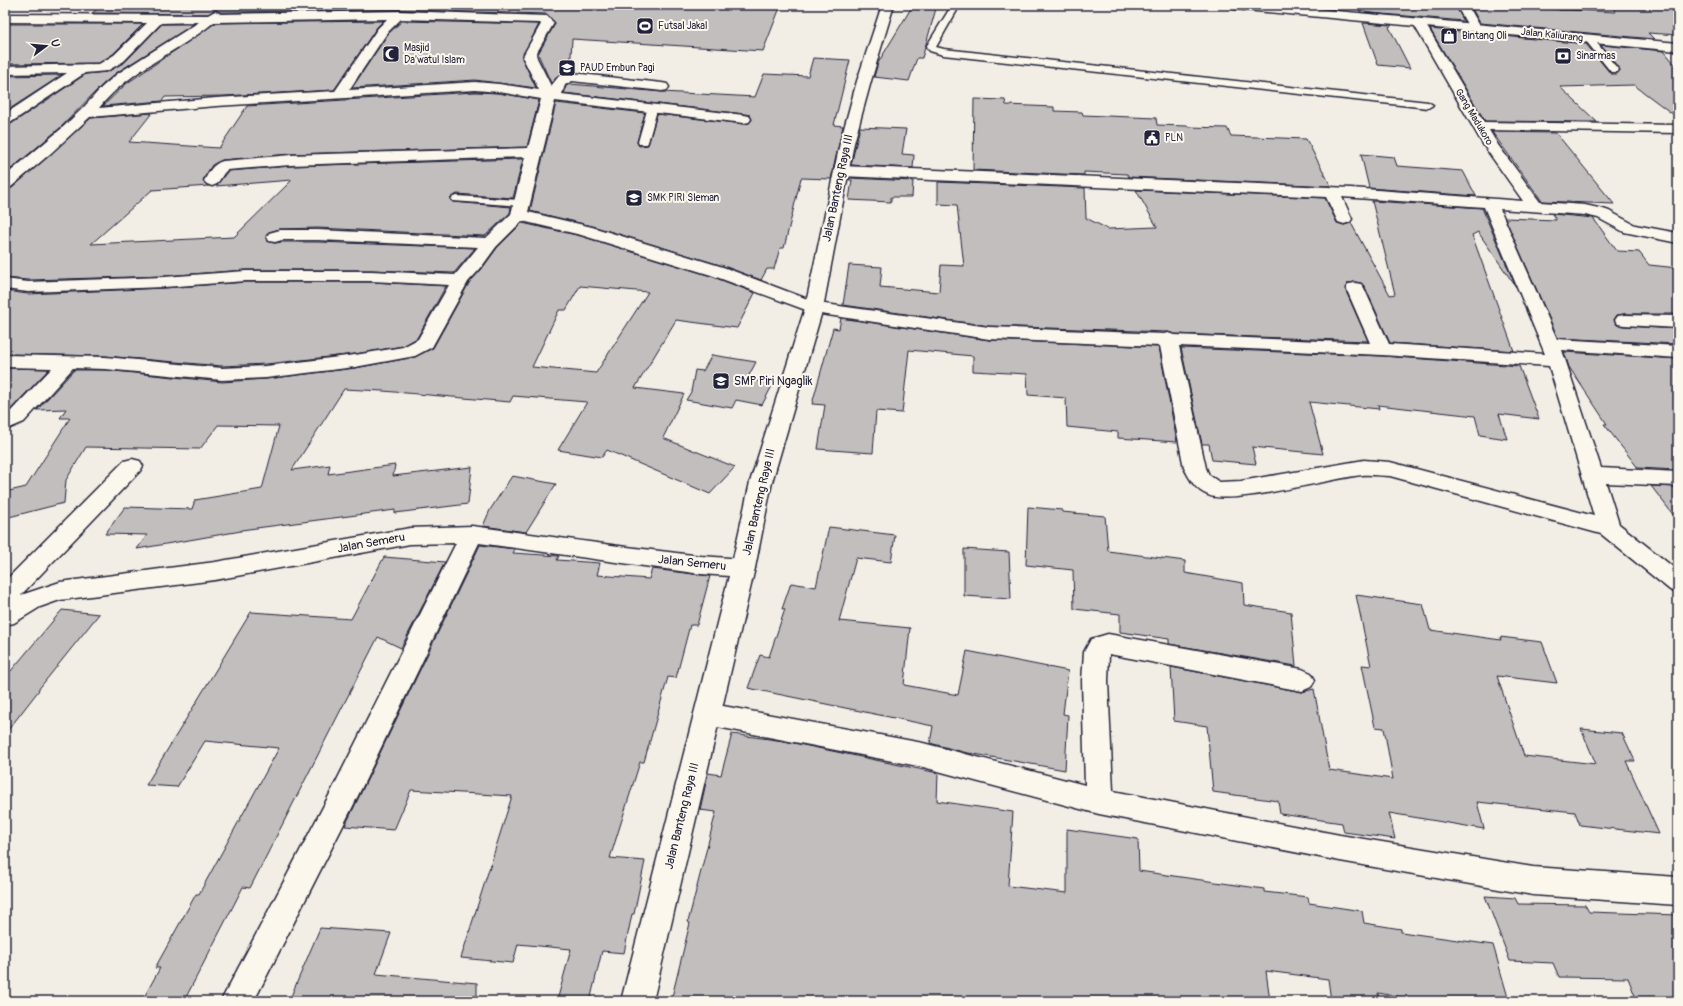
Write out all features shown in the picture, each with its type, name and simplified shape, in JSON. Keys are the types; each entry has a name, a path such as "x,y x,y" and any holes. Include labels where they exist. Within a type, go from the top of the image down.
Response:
{"street":[{"path":"5,184 87,113 109,88 127,74 197,30 226,5"},
{"name":"Jalan Banteng Raya III","path":"637,1001 745,557 761,482 814,308 841,171 864,81 888,5"},
{"name":"Jalan Kaliurang","path":"1235,5 1678,47"},
{"path":"1462,5 1475,28"},
{"path":"1560,5 1590,5"},
{"path":"339,95 382,31 398,15"},
{"path":"5,18 158,19 398,15 545,20 548,23 530,54 530,58 552,97"},
{"path":"5,70 102,68 119,58 158,19"},
{"name":"Gang Madukoro","path":"1419,23 1491,146 1536,207"},
{"path":"5,120 82,69"},
{"path":"5,361 105,363 222,374 274,371 355,361 408,352 425,343 460,280 520,209 526,176 552,97 560,80 572,77 662,87"},
{"path":"87,113 216,102 475,86 493,87 552,97 652,110 744,119"},
{"path":"1479,126 1678,129"},
{"path":"212,181 217,171 223,166 291,160 535,152"},
{"path":"841,171 1332,192 1585,210 1603,214 1630,229 1678,238"},
{"path":"1332,192 1344,219"},
{"path":"1490,203 1554,353 1609,528"},
{"path":"520,209 710,269 814,308 989,333 1168,339 1382,349 1554,353 1678,352"},
{"path":"275,237 280,235 318,235 490,243"},
{"path":"5,284 28,287 164,282 246,276 371,276 460,280"},
{"path":"1355,288 1382,349"},
{"path":"1624,320 1678,322"},
{"path":"1168,339 1195,468 1201,480 1215,490 1241,489 1364,467 1390,469 1609,528 1678,584"},
{"path":"5,423 17,418 68,362"},
{"path":"8,593 132,466"},
{"path":"1592,476 1678,479"},
{"path":"237,1001 343,797 472,534"},
{"name":"Jalan Semeru","path":"5,616 21,604 37,597 60,591 215,570 410,536 472,534 701,565 745,557"},
{"path":"1099,801 1095,681 1097,652 1100,646 1108,644 1302,680"},
{"path":"707,714 923,755 1099,801 1340,848 1532,881 1678,891"}],"lane":[{"path":"956,5 931,47 933,49 943,52 1428,105"},
{"path":"1589,39 1614,70"},
{"path":"643,142 652,110"},
{"path":"457,200 520,209"}],"building":[{"path":"103,5 530,5 536,10 541,5 781,5 763,51 572,39 570,72 559,75 551,83 538,54 555,24 547,14 400,10 221,12 216,10 208,14 92,13"},
{"path":"913,5 937,5 922,58 917,58 909,81 874,77 878,63"},
{"path":"1358,5 1455,5 1464,21 1360,12"},
{"path":"1470,5 1616,12 1611,5 1678,5 1678,35 1648,33 1654,39 1480,23"},
{"path":"383,21 377,27 334,90 224,96 165,97 162,101 103,106 126,84 215,23"},
{"path":"402,21 539,24 522,58 536,88 475,80 352,88 388,34"},
{"path":"1363,23 1392,25 1389,27 1410,68 1378,65"},
{"path":"5,24 143,24 113,54 99,63 5,64"},
{"path":"162,24 194,24 116,73 101,86 60,128 5,174 5,125 11,124 86,74 107,72 125,62"},
{"path":"1430,29 1586,44 1611,74 1617,74 1620,70 1601,45 1664,51 1678,68 1678,118 1634,85 1560,87 1597,122 1485,121"},
{"path":"813,58 850,60 834,125 843,126 831,179 801,178 784,248 780,248 774,269 767,269 761,280 723,266 592,226 530,211 556,103 645,113 637,142 639,146 648,145 657,114 744,124 749,123 752,120 750,115 744,114 564,93 566,86 570,84 662,92 755,97 764,74 808,76"},
{"path":"62,75 5,112 5,76"},
{"path":"475,92 499,93 539,100 527,147 291,154 222,160 212,165 203,180 209,186 152,190 91,244 234,237 292,180 216,186 228,171 291,166 523,159 513,198 457,194 450,198 453,202 511,207 510,213 485,236 318,228 280,229 269,232 266,236 268,242 275,243 318,242 475,248 454,273 371,270 246,270 164,276 28,280 5,278 5,190 12,188 91,118 152,113 129,142 219,148 247,106"},
{"path":"974,99 1005,100 1006,105 1054,107 1054,111 1082,112 1083,115 1156,118 1157,125 1227,128 1231,136 1306,139 1331,186 1129,177 1127,174 1084,172 1084,175 973,170"},
{"path":"860,127 906,129 902,154 914,155 913,168 851,165"},
{"path":"1492,132 1556,133 1614,204 1542,201"},
{"path":"1361,154 1394,157 1397,166 1463,171 1476,196 1369,188"},
{"path":"849,178 913,181 912,197 891,197 891,202 849,200 852,180 849,180"},
{"path":"938,182 1085,188 1086,218 1108,229 1157,227 1136,190 1325,198 1337,223 1344,225 1351,223 1390,295 1395,294 1372,201 1482,208 1516,287 1478,232 1472,235 1514,351 1390,343 1365,287 1361,283 1355,282 1348,283 1345,289 1368,341 989,326 843,305 849,265 882,267 880,287 939,292 941,265 964,266 957,205 938,204"},
{"path":"1552,214 1593,218 1617,251 1639,252 1649,265 1678,268 1678,314 1624,314 1617,315 1614,320 1617,325 1624,326 1678,329 1678,344 1558,338 1505,218 1556,220"},
{"path":"522,223 581,236 711,276 755,293 737,328 676,320 635,388 684,394 663,438 735,467 710,494 607,450 602,457 558,450 587,402 513,396 510,402 344,389 292,470 330,465 328,474 395,465 393,476 472,467 468,504 395,513 395,510 241,530 137,549 147,535 105,534 125,507 192,509 195,500 262,489 279,426 218,425 200,449 86,447 66,480 64,503 5,518 5,492 26,487 70,418 60,418 66,409 37,410 74,370 105,370 222,382 266,379 355,368 415,357 433,348 469,283 481,270 497,248","holes":["580,286 648,292 596,373 532,367 559,310 566,310"]},
{"path":"246,282 371,282 446,286 417,338 403,346 355,354 266,364 222,366 105,356 5,354 5,291 28,294 164,288"},
{"path":"841,318 989,340 1159,347 1177,442 1118,438 1118,432 1067,427 1066,398 1028,395 1027,374 973,371 973,356 909,350 902,413 876,411 873,453 818,449 825,405 812,404 833,328 839,329"},
{"path":"1181,348 1382,356 1519,366 1539,419 1499,414 1507,439 1480,435 1475,416 1378,405 1379,409 1309,402 1323,454 1252,447 1256,464 1212,460 1209,444 1202,444"},
{"path":"1564,352 1678,359 1678,470 1638,468 1604,424 1607,424 1569,367"},
{"name":"SMP Piri Ngaglik","path":"712,355 756,362 747,379 773,384 762,405 736,400 732,408 686,400 691,392 695,370 703,371"},
{"path":"5,368 49,369 9,411 5,411"},
{"path":"512,476 556,484 526,532 483,526 490,510"},
{"path":"1651,486 1678,487 1678,521"},
{"path":"1028,507 1105,516 1108,551 1185,561 1185,573 1243,583 1244,605 1291,612 1296,666 1169,644 1169,639 1120,632 1120,614 1074,609 1073,570 1026,565"},
{"path":"829,527 895,535 891,562 856,558 839,621 910,628 904,685 958,695 967,651 1068,671 1063,714 1068,715 1065,770 963,752 930,743 933,726 748,688 760,655 769,657 785,609 782,609 791,583 816,587"},
{"path":"480,545 515,549 513,553 559,556 557,560 600,563 597,575 649,579 652,569 710,576 697,625 690,625 676,678 668,677 644,762 640,762 610,858 645,861 624,953 602,951 590,1001 557,1001 571,949 518,944 513,963 461,958 512,796 411,790 394,830 345,826"},
{"path":"964,549 1009,552 1011,599 964,596"},
{"path":"384,557 445,562 401,648 378,637 250,888 243,887 184,1001 142,1001 160,968 155,968 196,894 199,894 279,748 205,741 177,787 146,785 251,612 351,619"},
{"path":"1356,595 1423,604 1430,630 1501,640 1500,637 1542,642 1557,683 1497,676 1524,756 1596,764 1581,729 1622,733 1635,761 1626,761 1659,834 1580,825 1575,812 1477,802 1484,829 1389,813 1395,839 1344,832 1342,823 1280,814 1278,801 1213,792 1207,726 1174,721 1171,667 1302,692 1314,689 1329,770 1393,779 1384,728 1375,727 1362,665 1371,666"},
{"path":"62,610 99,614 5,734 5,678"},
{"path":"732,734 784,741 938,773 937,801 1013,812 1008,886 1067,893 1067,829 1138,839 1139,871 1264,889 1264,892 1308,897 1309,903 1362,911 1364,923 1401,929 1401,932 1493,945 1509,1001 1425,1001 1378,993 1379,1001 1331,1001 1328,979 1266,971 1270,1001 671,1001 690,923 688,922 716,812 700,810 708,773 721,775"},
{"path":"1485,896 1515,898 1518,904 1585,905 1589,912 1678,915 1678,1001 1637,1001 1628,978 1559,977 1553,963 1510,961"},
{"path":"320,928 391,933 376,974 477,983 477,1001 289,1001"}],"place":[{"name":"Futsal Jakal","path":"645,26"},
{"name":"Bintang Oli","path":"1449,36"},
{"name":"Masjid Da'watul Islam","path":"391,54"},
{"name":"Sinarmas","path":"1563,56"},
{"name":"PAUD Embun Pagi","path":"567,68"},
{"name":"PLN","path":"1152,138"},
{"name":"SMK PIRI Sleman","path":"634,198"},
{"name":"SMP Piri Ngaglik","path":"721,381"}]}
